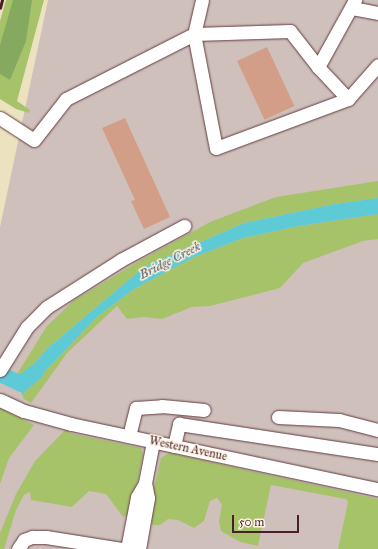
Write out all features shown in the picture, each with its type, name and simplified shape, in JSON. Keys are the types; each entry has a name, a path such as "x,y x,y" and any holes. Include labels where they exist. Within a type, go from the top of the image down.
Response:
{"street":[{"path":"202,0 194,34 216,148 348,99 378,65"},
{"path":"318,67 353,4 378,12"},
{"path":"0,118 34,140 66,99 194,34 290,31 318,67 348,99"},
{"path":"2,367 27,328 56,300 120,260 184,226"},
{"name":"Western Avenue","path":"0,400 24,411 153,442 378,489"},
{"path":"129,436 136,408 162,406 204,410"},
{"path":"278,417 339,420 378,430"},
{"path":"174,446 179,424 378,454"},
{"path":"139,549 148,498 146,483 153,442"},
{"path":"127,549 137,497 146,483"},
{"path":"18,549 24,540 32,537 46,536 123,549"}],"shaded area":[{"path":"48,0 378,0 378,549 0,549 0,227"}],"green space":[{"path":"6,0 44,0 17,101 30,110 29,113 16,109 0,99 0,21"},
{"path":"13,0 32,0 26,41 10,80 0,74 0,45"},
{"path":"378,181 378,198 335,204 244,223 144,267 49,347 18,381 17,374 47,326 73,301 141,260 210,222 276,197"},
{"path":"378,214 378,239 363,241 303,263 280,288 210,306 192,307 162,319 144,317 127,319 117,306 67,353 31,403 24,399 22,395 98,316 134,289 192,258 243,238 299,226"},
{"path":"0,408 34,425 9,458 0,484"},
{"path":"66,429 69,430 69,433 141,448 143,454 131,514 123,517 106,494 89,491 72,507 31,500 30,492 24,495 16,510 4,549 0,549 0,533 16,494 35,461"},
{"path":"169,453 378,499 378,549 338,549 348,502 346,499 271,485 258,546 240,542 221,531 219,521 222,505 217,498 210,501 204,521 194,528 178,520 168,519 160,525 153,525 147,517 161,458"}],"water":[{"path":"378,198 378,214 299,226 243,238 192,258 134,289 98,316 22,395 18,381 49,347 144,267 244,223 335,204"}],"building":[{"path":"267,47 294,106 265,120 237,61"},
{"path":"125,118 170,217 144,229 131,201 135,200 102,128"}],"waterway":[{"name":"Bridge Creek","path":"0,374 21,384 36,372"}],"railway":[{"path":"0,8 2,0"}]}
